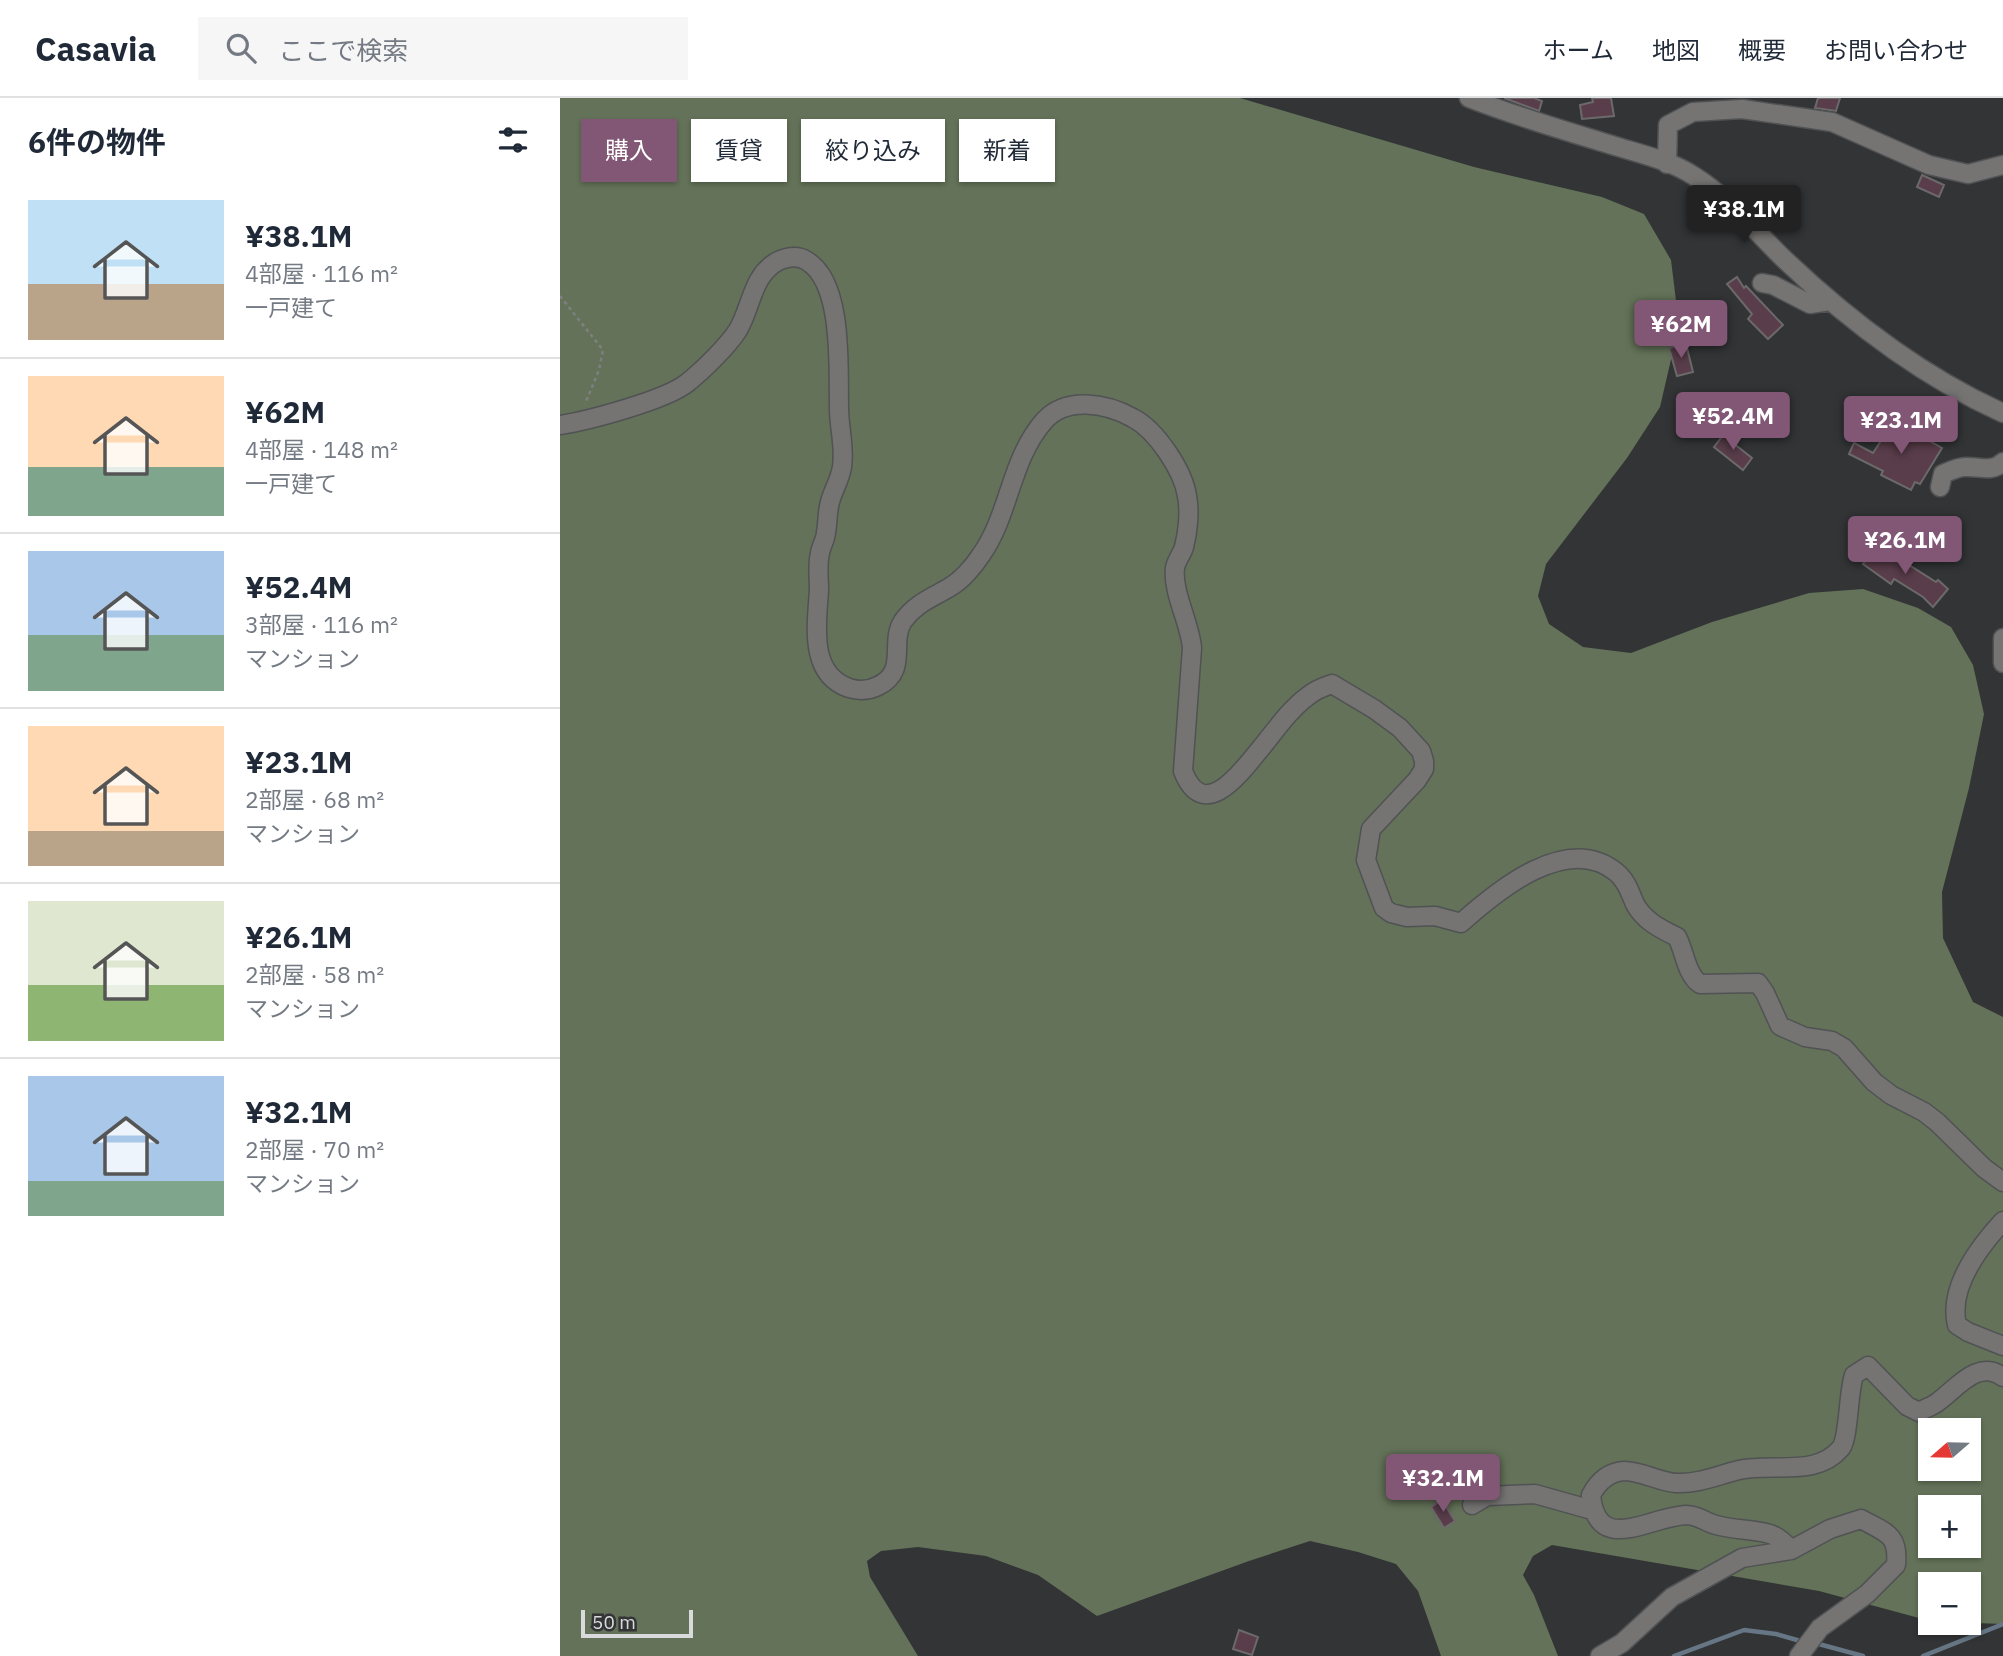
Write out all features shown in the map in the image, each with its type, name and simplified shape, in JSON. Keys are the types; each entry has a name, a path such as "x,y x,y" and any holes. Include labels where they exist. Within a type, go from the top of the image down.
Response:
{"street":[{"path":"1469,98 1692,174 1728,200 1782,257 1830,301 1930,375 2003,413"},
{"path":"1667,164 1668,125 1693,112 1742,109 1832,122 1929,165 1968,174 2003,164"},
{"path":"560,425 583,422 685,385 738,329 754,290 770,266 784,258 795,257 809,261 825,282 835,315 843,451 842,470 831,499 826,518 826,534 820,552 816,638 821,660 831,678 848,687 868,690 890,678 897,661 898,629 906,616 920,603 954,585 979,558 995,533 1020,461 1045,420 1058,409 1092,404 1133,417 1148,429 1175,464 1188,499 1184,546 1175,568 1178,593 1191,631 1183,772 1191,787 1201,794 1212,794 1234,782 1306,697 1332,684 1400,728 1421,751 1424,761 1424,769 1417,780 1371,829 1366,860 1384,908 1391,913 1435,916 1461,923 1523,874 1534,869 1582,858 1602,864 1616,872 1628,886 1636,906 1644,916 1657,927 1677,937 1695,980 1700,984 1758,984 1780,1026 1805,1037 1832,1041 1844,1048 1874,1082 1891,1095 1931,1117 1984,1168 2003,1182"},
{"path":"1762,283 1773,285 1810,304 1830,301"},
{"path":"1940,487 1943,474 1953,470 1964,467 1990,469 2003,463"},
{"path":"2003,638 2003,663"},
{"path":"2003,1221 1970,1266 1960,1286 1954,1314 1957,1325 2003,1346"},
{"path":"1791,1550 1783,1541 1769,1534 1713,1524 1698,1516 1665,1518 1615,1530 1605,1527 1596,1518 1592,1510 1591,1495 1597,1483 1609,1475 1623,1471 1667,1482 1695,1482 1741,1469 1798,1468 1816,1464 1831,1457 1847,1437 1847,1405 1854,1375 1868,1366 1907,1406 1919,1412 1938,1402 1976,1373 1985,1370 2003,1377"},
{"path":"1472,1505 1487,1496 1535,1494 1592,1510"},
{"path":"1600,1656 1622,1643 1672,1597 1742,1558 1791,1550 1830,1529 1861,1519 1892,1536 1898,1549 1896,1565 1867,1594 1820,1628 1799,1656"}],"path":[{"path":"560,296 603,350 599,370 587,401 582,406"}],"green space":[{"path":"560,98 1240,98 1474,167 1602,197 1644,214 1671,260 1679,325 1660,407 1627,458 1546,564 1538,596 1549,624 1583,647 1631,653 1712,622 1809,593 1863,589 1918,608 1951,627 1973,665 1984,714 1969,788 1942,892 1943,938 1973,1002 2003,1017 2003,1624 1981,1623 1981,1572 1918,1572 1918,1618 1819,1591 1552,1545 1533,1556 1523,1575 1534,1595 1558,1656 1441,1656 1418,1591 1396,1564 1310,1541 1097,1616 1038,1575 986,1556 918,1547 881,1551 867,1561 870,1577 918,1656 560,1656"}],"building":[{"path":"1504,98 1534,98 1542,101 1539,111"},
{"path":"1592,98 1611,98 1614,116 1582,119 1580,105 1593,102"},
{"path":"1818,98 1840,98 1836,111 1815,108"},
{"path":"1922,175 1944,185 1939,197 1917,187"},
{"path":"1737,277 1744,288 1746,286 1783,325 1768,339 1748,319 1752,314 1727,284"},
{"path":"1686,344 1693,372 1677,376 1669,348"},
{"path":"1894,421 1942,448 1920,484 1915,482 1911,490 1881,475 1883,471 1849,454 1854,443 1873,453"},
{"path":"1728,429 1728,439 1752,458 1743,470 1714,447"},
{"path":"1876,547 1898,562 1901,560 1936,582 1938,580 1948,589 1933,607 1923,597 1894,579 1891,584 1863,564"},
{"path":"1442,1500 1455,1521 1444,1528 1431,1507"},
{"path":"1239,1630 1258,1637 1252,1655 1233,1649"}],"waterway":[{"path":"1923,1656 2003,1624"},
{"path":"1674,1656 1744,1630 1776,1634 1804,1642"},
{"path":"1815,1643 1863,1656"}]}
